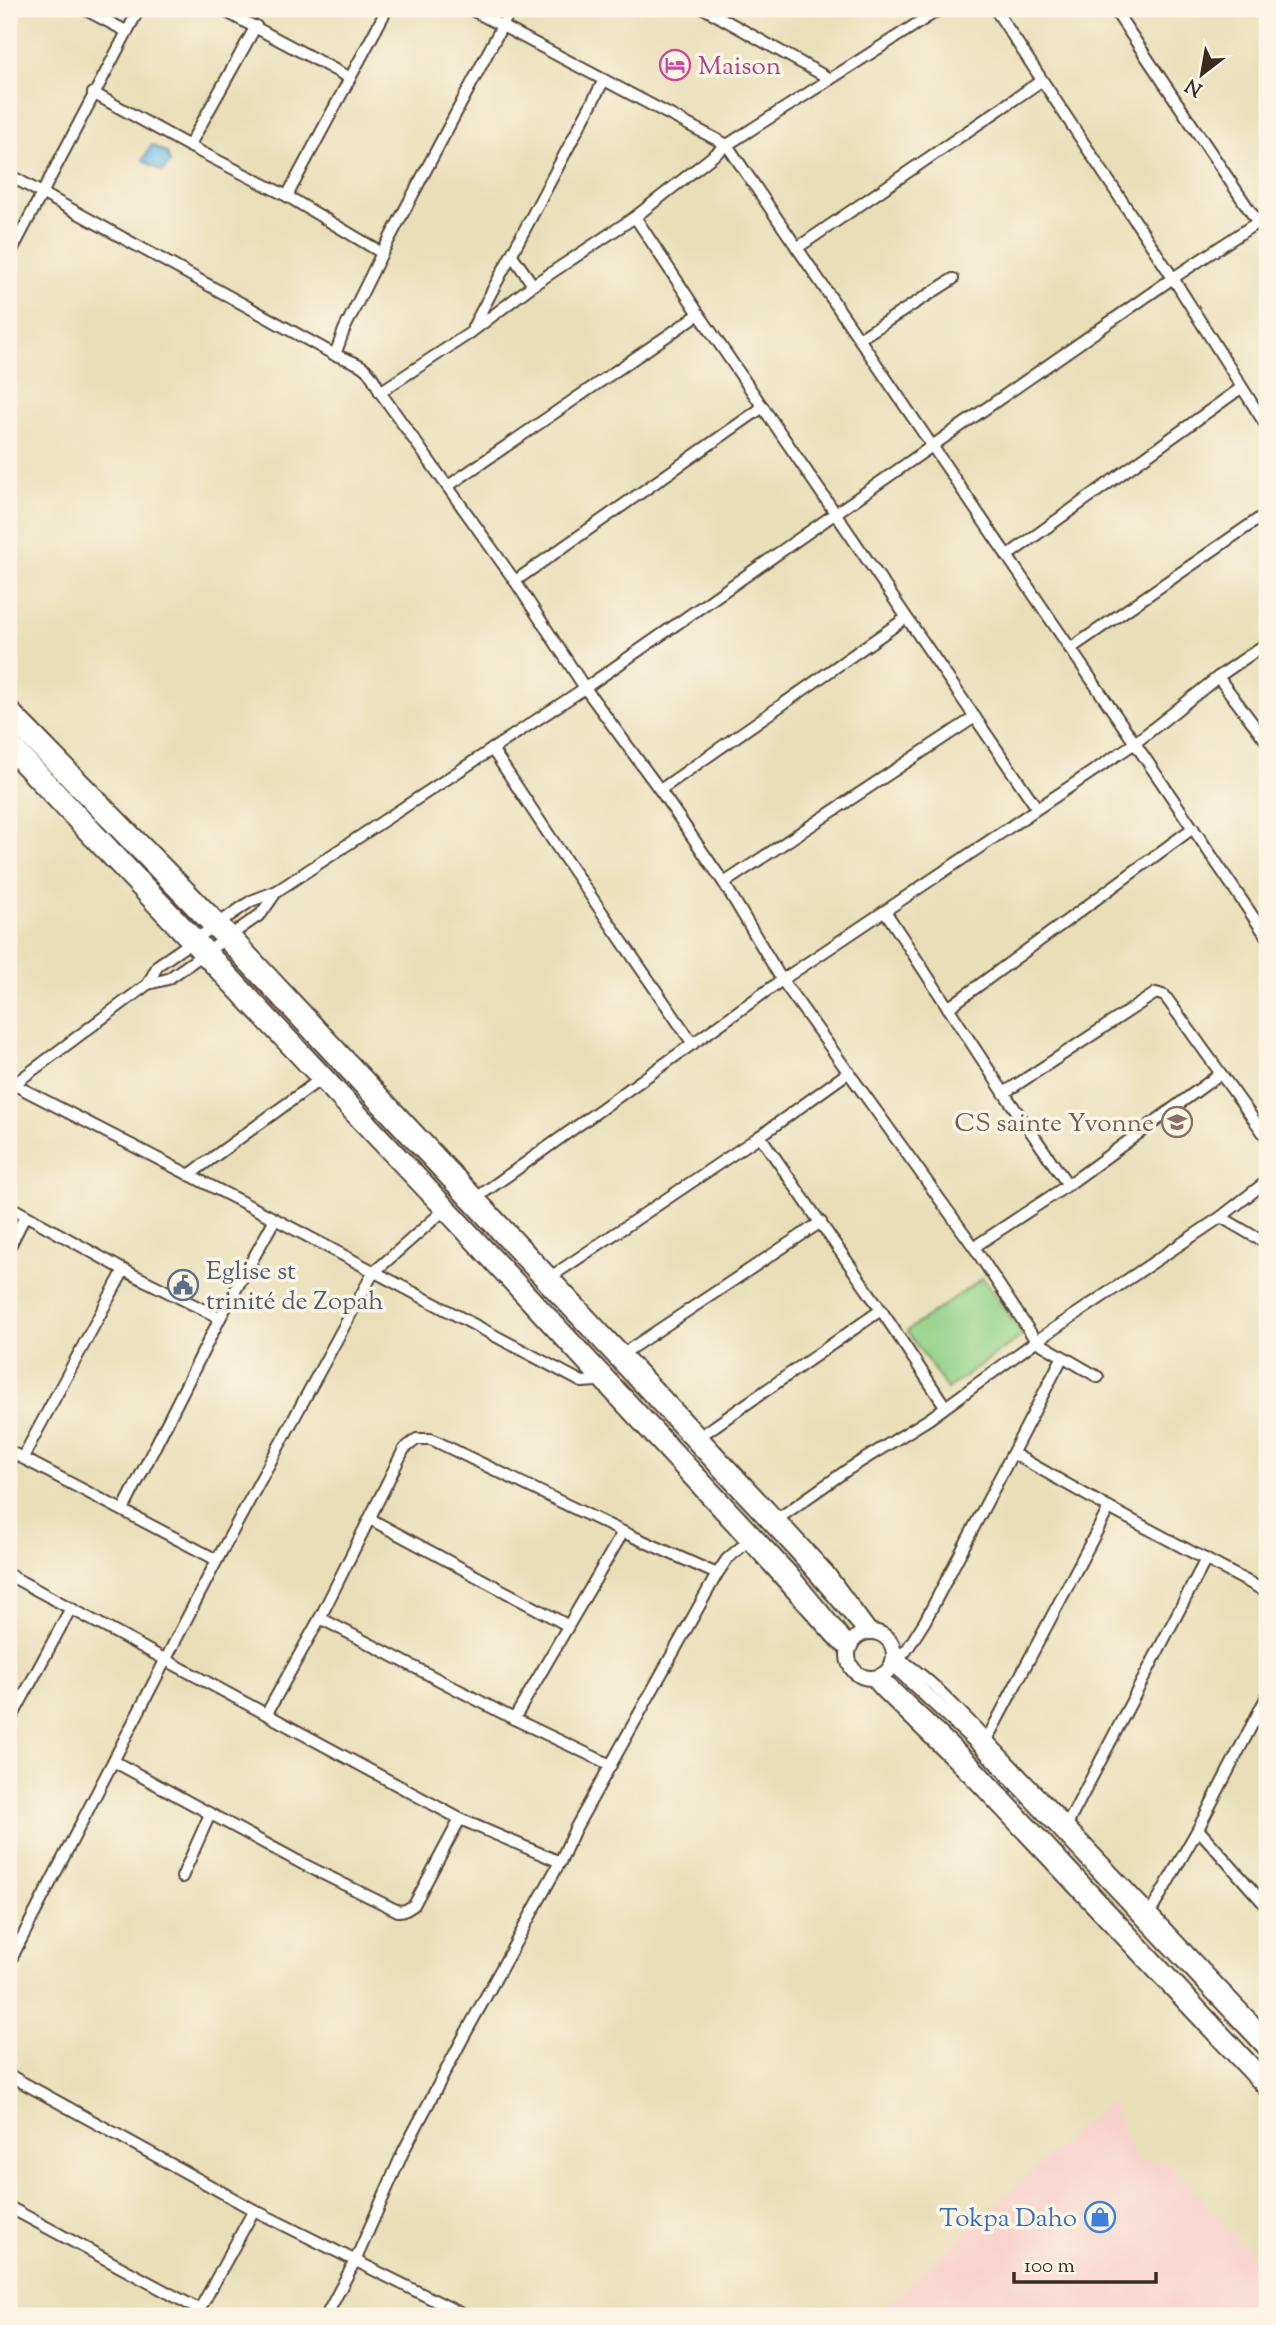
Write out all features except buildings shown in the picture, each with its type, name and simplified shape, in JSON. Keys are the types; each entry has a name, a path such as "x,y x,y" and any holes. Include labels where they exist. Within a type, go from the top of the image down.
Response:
{"main road":[{"path":"9,719 216,924 869,1632"},
{"path":"9,739 193,941 789,1572 849,1648"},
{"path":"869,1632 883,1634 891,1641 894,1660 888,1672 875,1678 861,1676 853,1670 849,1661 849,1648 858,1636 869,1632"},
{"path":"894,1660 1148,1916 1267,2050"},
{"path":"875,1678 972,1764 1267,2081"}],"street":[{"path":"9,13 11,9"},
{"path":"84,9 126,31"},
{"path":"9,256 139,9"},
{"path":"221,9 350,78"},
{"path":"287,196 387,9"},
{"path":"470,9 727,145 1267,937"},
{"path":"335,355 344,330 382,253 511,9"},
{"path":"705,9 830,79"},
{"path":"380,392 470,333 533,285 635,217 727,145 940,9"},
{"path":"995,9 1173,278 1267,427"},
{"path":"1114,9 1263,219 1267,236"},
{"path":"189,146 256,26"},
{"path":"470,333 604,80"},
{"path":"797,248 1041,81"},
{"path":"93,93 287,196 382,253"},
{"path":"9,175 335,355 362,365 372,372 380,392 515,581 585,688 724,883 782,980 974,1247 1036,1341 1098,1377"},
{"path":"635,217 1037,808"},
{"path":"148,984 158,965 216,924 250,901 277,891 585,688 1173,278 1263,219"},
{"path":"512,255 533,285"},
{"path":"859,339 953,279"},
{"path":"448,486 699,314"},
{"path":"1007,556 1241,388"},
{"path":"515,581 763,407"},
{"path":"1070,649 1267,513"},
{"path":"660,790 906,618"},
{"path":"479,1196 782,980 1135,743 1218,677 1267,643"},
{"path":"1218,677 1267,742"},
{"path":"9,704 216,924"},
{"path":"724,883 975,717"},
{"path":"492,749 694,1044"},
{"path":"9,755 193,941"},
{"path":"948,1008 1193,828"},
{"path":"277,891 261,914 168,979 148,984 10,1085 275,1219 582,1382 596,1381"},
{"path":"885,911 1004,1093 1068,1185"},
{"path":"228,937 479,1196 828,1571 869,1632"},
{"path":"205,953 318,1081 747,1542 837,1643 849,1648"},
{"path":"1004,1093 1156,993 1165,996 1267,1138"},
{"path":"552,1276 760,1136 849,1072"},
{"path":"974,1247 1068,1185 1220,1074"},
{"path":"188,1175 318,1081"},
{"path":"760,1136 945,1406"},
{"path":"779,1518 847,1470 929,1419 1036,1341 1221,1217 1267,1181"},
{"path":"9,1206 124,1270 220,1318"},
{"path":"9,1964 217,1560 373,1273 442,1212"},
{"path":"9,1248 25,1216"},
{"path":"1221,1217 1267,1244"},
{"path":"123,1510 220,1318 275,1219"},
{"path":"624,1353 821,1222"},
{"path":"23,1457 124,1270"},
{"path":"702,1435 881,1310"},
{"path":"894,1660 906,1651 925,1621 1062,1358"},
{"path":"267,1713 320,1618 404,1449 417,1438 431,1438 623,1532 717,1574"},
{"path":"9,1451 217,1560"},
{"path":"1013,1454 1267,1592"},
{"path":"987,1739 1109,1508"},
{"path":"370,1519 567,1625"},
{"path":"514,1719 623,1532"},
{"path":"326,2316 356,2259 404,2151 575,1829 717,1574 727,1559 747,1542"},
{"path":"1068,1823 1206,1559"},
{"path":"9,1575 460,1819 560,1861"},
{"path":"9,1723 71,1608"},
{"path":"320,1618 611,1766"},
{"path":"894,1660 906,1662 987,1739 1068,1823 1148,1916 1267,2035"},
{"path":"875,1678 1267,2093"},
{"path":"1148,1916 1198,1829 1267,1696"},
{"path":"115,1762 398,1911 414,1905 460,1819"},
{"path":"183,1877 210,1814"},
{"path":"1198,1829 1267,1907"},
{"path":"9,2075 254,2210 466,2316"},
{"path":"11,2212 198,2313 254,2210"}],"shaded area":[{"name":"Tokpa Daho","path":"1110,2100 1135,2161 1168,2161 1267,2273 1267,2316 874,2316"}],"green space":[{"path":"983,1278 1023,1335 947,1389 907,1331"}],"water":[{"path":"152,145 167,153 170,163 162,172 143,160"}],"place":[{"name":"Maison","path":"675,65"},
{"name":"CS sainte Yvonne","path":"1177,1122"},
{"name":"Eglise st trinité de Zopah","path":"183,1285"},
{"name":"Tokpa Daho","path":"1100,2217"}]}
